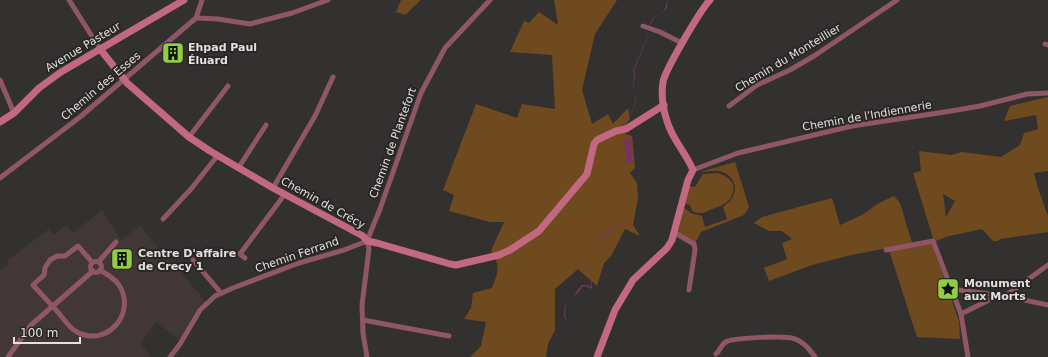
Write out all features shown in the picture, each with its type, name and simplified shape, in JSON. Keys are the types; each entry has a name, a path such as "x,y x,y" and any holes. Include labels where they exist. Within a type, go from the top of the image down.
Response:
{"street":[{"path":"69,0 100,49"},
{"name":"Avenue Pasteur","path":"0,122 14,113 39,88 50,80 184,0"},
{"path":"202,0 196,18 218,19 250,24 292,13 328,0"},
{"name":"Chemin de Plantefort","path":"367,241 380,209 421,93 445,48 490,0"},
{"path":"597,357 615,310 633,280 667,248 675,233 688,180 693,170 667,123 664,105 663,81 668,68 682,43 710,0"},
{"name":"Chemin du Monteillier","path":"729,106 757,85 790,70 826,48 897,0"},
{"name":"Chemin des Esses","path":"0,178 75,122 196,18"},
{"path":"647,27 682,43"},
{"name":"Chemin de Crécy","path":"100,49 124,80 188,137 273,188 363,236 367,241 450,264 462,264 499,255 510,250 539,231 587,174 594,144 597,140 616,131 626,129 664,105"},
{"path":"273,188 315,116 333,76"},
{"path":"0,80 14,113"},
{"path":"188,137 228,86"},
{"name":"Chemin de l'Indiennerie","path":"693,170 738,153 838,130 945,112 1027,94 1048,93"},
{"path":"239,167 266,125"},
{"path":"163,219 191,189 218,155"},
{"path":"245,258 240,254 285,194"},
{"path":"675,233 694,244 695,250 689,290"},
{"path":"367,241 369,249 362,305 362,320 367,357"},
{"name":"Chemin Ferrand","path":"170,357 180,344 200,310 210,300 221,293 299,263 344,250 367,241"},
{"path":"886,250 933,241 944,274 961,314 968,357"},
{"path":"99,262 116,242"},
{"path":"92,262 78,246 65,256 57,256 50,260 45,268 44,275 33,285 71,328 82,334 94,336 104,334 114,328 123,313 125,305 119,284 100,270"},
{"path":"194,260 221,293"},
{"path":"92,262 99,262"},
{"path":"92,262 90,266 93,271"},
{"path":"99,262 101,265 100,270"},
{"path":"1005,296 1048,265"},
{"path":"8,357 31,325 93,271 98,272 100,270"},
{"path":"951,289 1005,296 1048,305"},
{"path":"961,314 998,296"},
{"path":"362,320 449,336"},
{"path":"716,354 721,346 727,341 755,338 795,338 809,348 816,357"}],"shaded area":[{"path":"401,0 421,0 405,15 396,12"},
{"path":"554,0 617,0 595,34 582,90 592,124 608,114 613,124 628,108 630,119 620,132 632,136 635,168 630,173 637,183 638,198 633,225 640,236 625,229 611,256 604,263 597,286 578,269 555,289 555,330 548,344 546,357 470,357 481,346 486,322 464,319 471,308 473,293 492,288 498,269 491,251 504,222 490,222 449,211 454,195 443,190 476,104 517,118 522,104 555,109 552,55 510,52 524,21 529,23 539,12 558,25"},
{"path":"670,0 667,3 667,8 662,13 666,7 666,3"},
{"path":"662,13 654,18 649,26 647,39 634,70 635,76 633,90 633,70 647,38 649,25 653,18"},
{"path":"1048,97 1048,171 1034,173 1048,216 1048,232 993,241 982,229 949,236 936,241 933,238 913,173 921,171 919,151 951,155 962,152 1001,157 1020,145 1024,133 1038,129 1036,115 1004,121 1010,106","holes":["943,194 955,201 946,217"]},
{"path":"636,102 629,117 622,126 621,125 629,116"},
{"path":"622,132 622,186 632,217 622,187 621,142"},
{"path":"631,138 633,162 626,163 624,139"},
{"path":"735,162 749,207 744,215 701,232 695,243 678,233 684,208 691,213 702,216 705,227 727,219 723,207 730,201 735,192 732,179 728,175 719,171 700,172"},
{"path":"718,173 732,182 734,190 730,199 723,204 705,212 699,213 692,211 690,205 685,204 689,186 695,187 703,174"},
{"path":"894,196 900,203 912,243 847,256 812,265 769,281 764,268 787,259 782,243 792,239 782,231 769,231 754,223 762,217 832,198 840,225 864,214 877,204"},
{"path":"102,210 121,240 140,225 168,260 170,259 205,301 199,306 179,340 156,322 141,343 151,357 7,357 5,355 4,357 0,357 0,270 9,264 7,261 49,229 54,235 66,225 73,233"},
{"path":"618,224 600,242 600,244 599,242"},
{"path":"931,243 947,283 959,321 960,339 917,337 889,250"},
{"path":"591,271 592,289 585,286 573,296 582,285 591,287"},
{"path":"571,299 566,305 565,315 567,322 564,316 565,306"}],"place":[{"name":"Ehpad Paul Éluard","path":"173,53"},
{"name":"Centre D'affaire de Crecy 1","path":"122,259"},
{"name":"Monument aux Morts","path":"948,289"}]}
